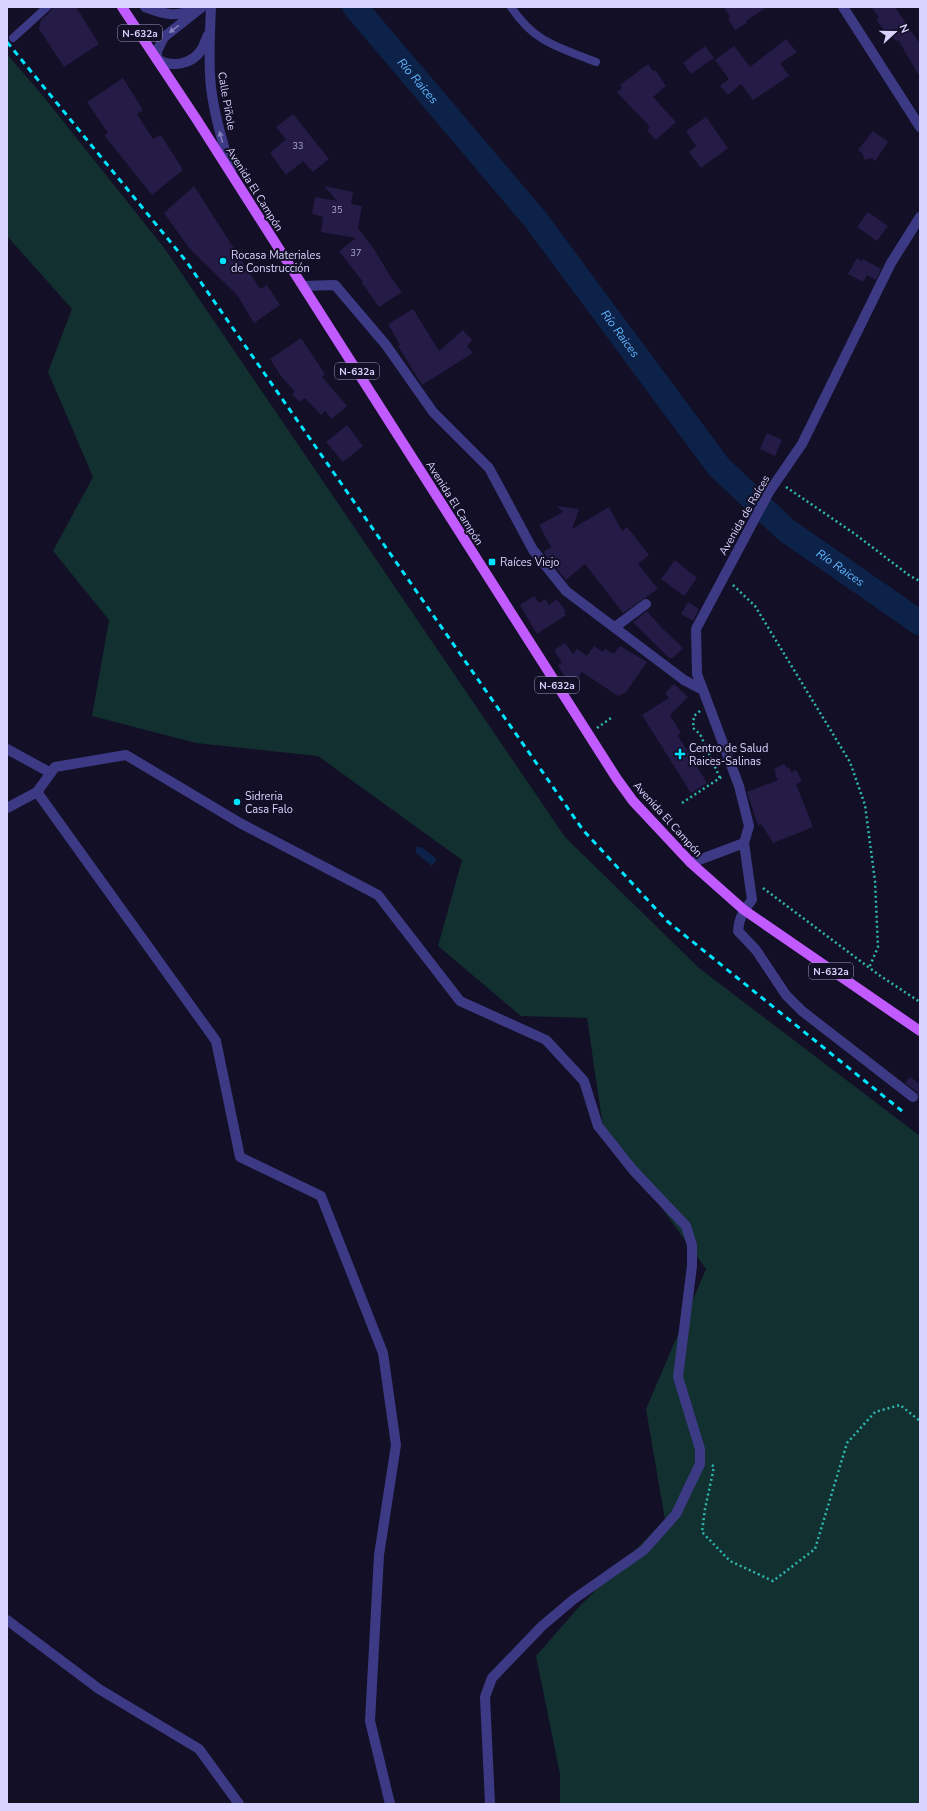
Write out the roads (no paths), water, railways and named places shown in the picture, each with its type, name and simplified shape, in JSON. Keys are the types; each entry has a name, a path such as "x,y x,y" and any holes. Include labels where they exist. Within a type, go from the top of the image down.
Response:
{"main road":[{"name":"Avenida El Campón","path":"122,7 232,174 617,779 633,801 691,863 744,910 920,1031"}],"street":[{"path":"145,7 166,15 181,14 199,7"},
{"path":"157,59 157,51 164,38 202,7"},
{"name":"Calle Piñole","path":"211,7 211,88 217,121 232,174"},
{"path":"843,7 917,114 920,128"},
{"name":"Calle Piñole","path":"157,59 172,65 187,61 201,50 210,31"},
{"name":"Avenida de Raíces","path":"913,1097 802,1011 786,995 756,950 738,931 739,920 744,910 752,900 744,843 749,826 739,786 697,674 696,629 752,522 802,444 891,263 920,217"},
{"path":"303,286 335,285 386,345 433,412 489,468 533,550 566,591 684,680 703,690"},
{"path":"615,627 646,604"},
{"path":"7,750 51,773"},
{"path":"7,808 37,792 55,767 126,755 240,824 378,895 460,1001 546,1040 584,1081 598,1126 633,1170 686,1226 692,1245 692,1266 678,1378 700,1449 700,1464 676,1514 644,1550 574,1599 542,1626 492,1678 485,1697 490,1804"},
{"path":"37,792 216,1042 240,1157 321,1196 383,1353 396,1445 378,1555 370,1722 390,1804"},
{"path":"691,863 744,843"},
{"path":"7,1620 99,1689 199,1749 239,1804"}],"lane":[{"path":"13,38 47,7"},
{"path":"511,7 527,29 542,40 596,62"}],"water":[{"path":"416,847 421,847 437,859 432,866 416,853"}],"waterway":[{"name":"Río Raices","path":"355,7 535,219 719,467 786,530 920,623"}],"railway":[{"path":"7,42 186,261 583,830 667,921 902,1111"}],"place":[{"name":"Rocasa Materiales de Construcción","path":"223,261"},
{"name":"Raíces Viejo","path":"492,562"},
{"name":"Centro de Salud Raices-Salinas","path":"680,754"},
{"name":"Sidreria Casa Falo","path":"237,802"}]}
